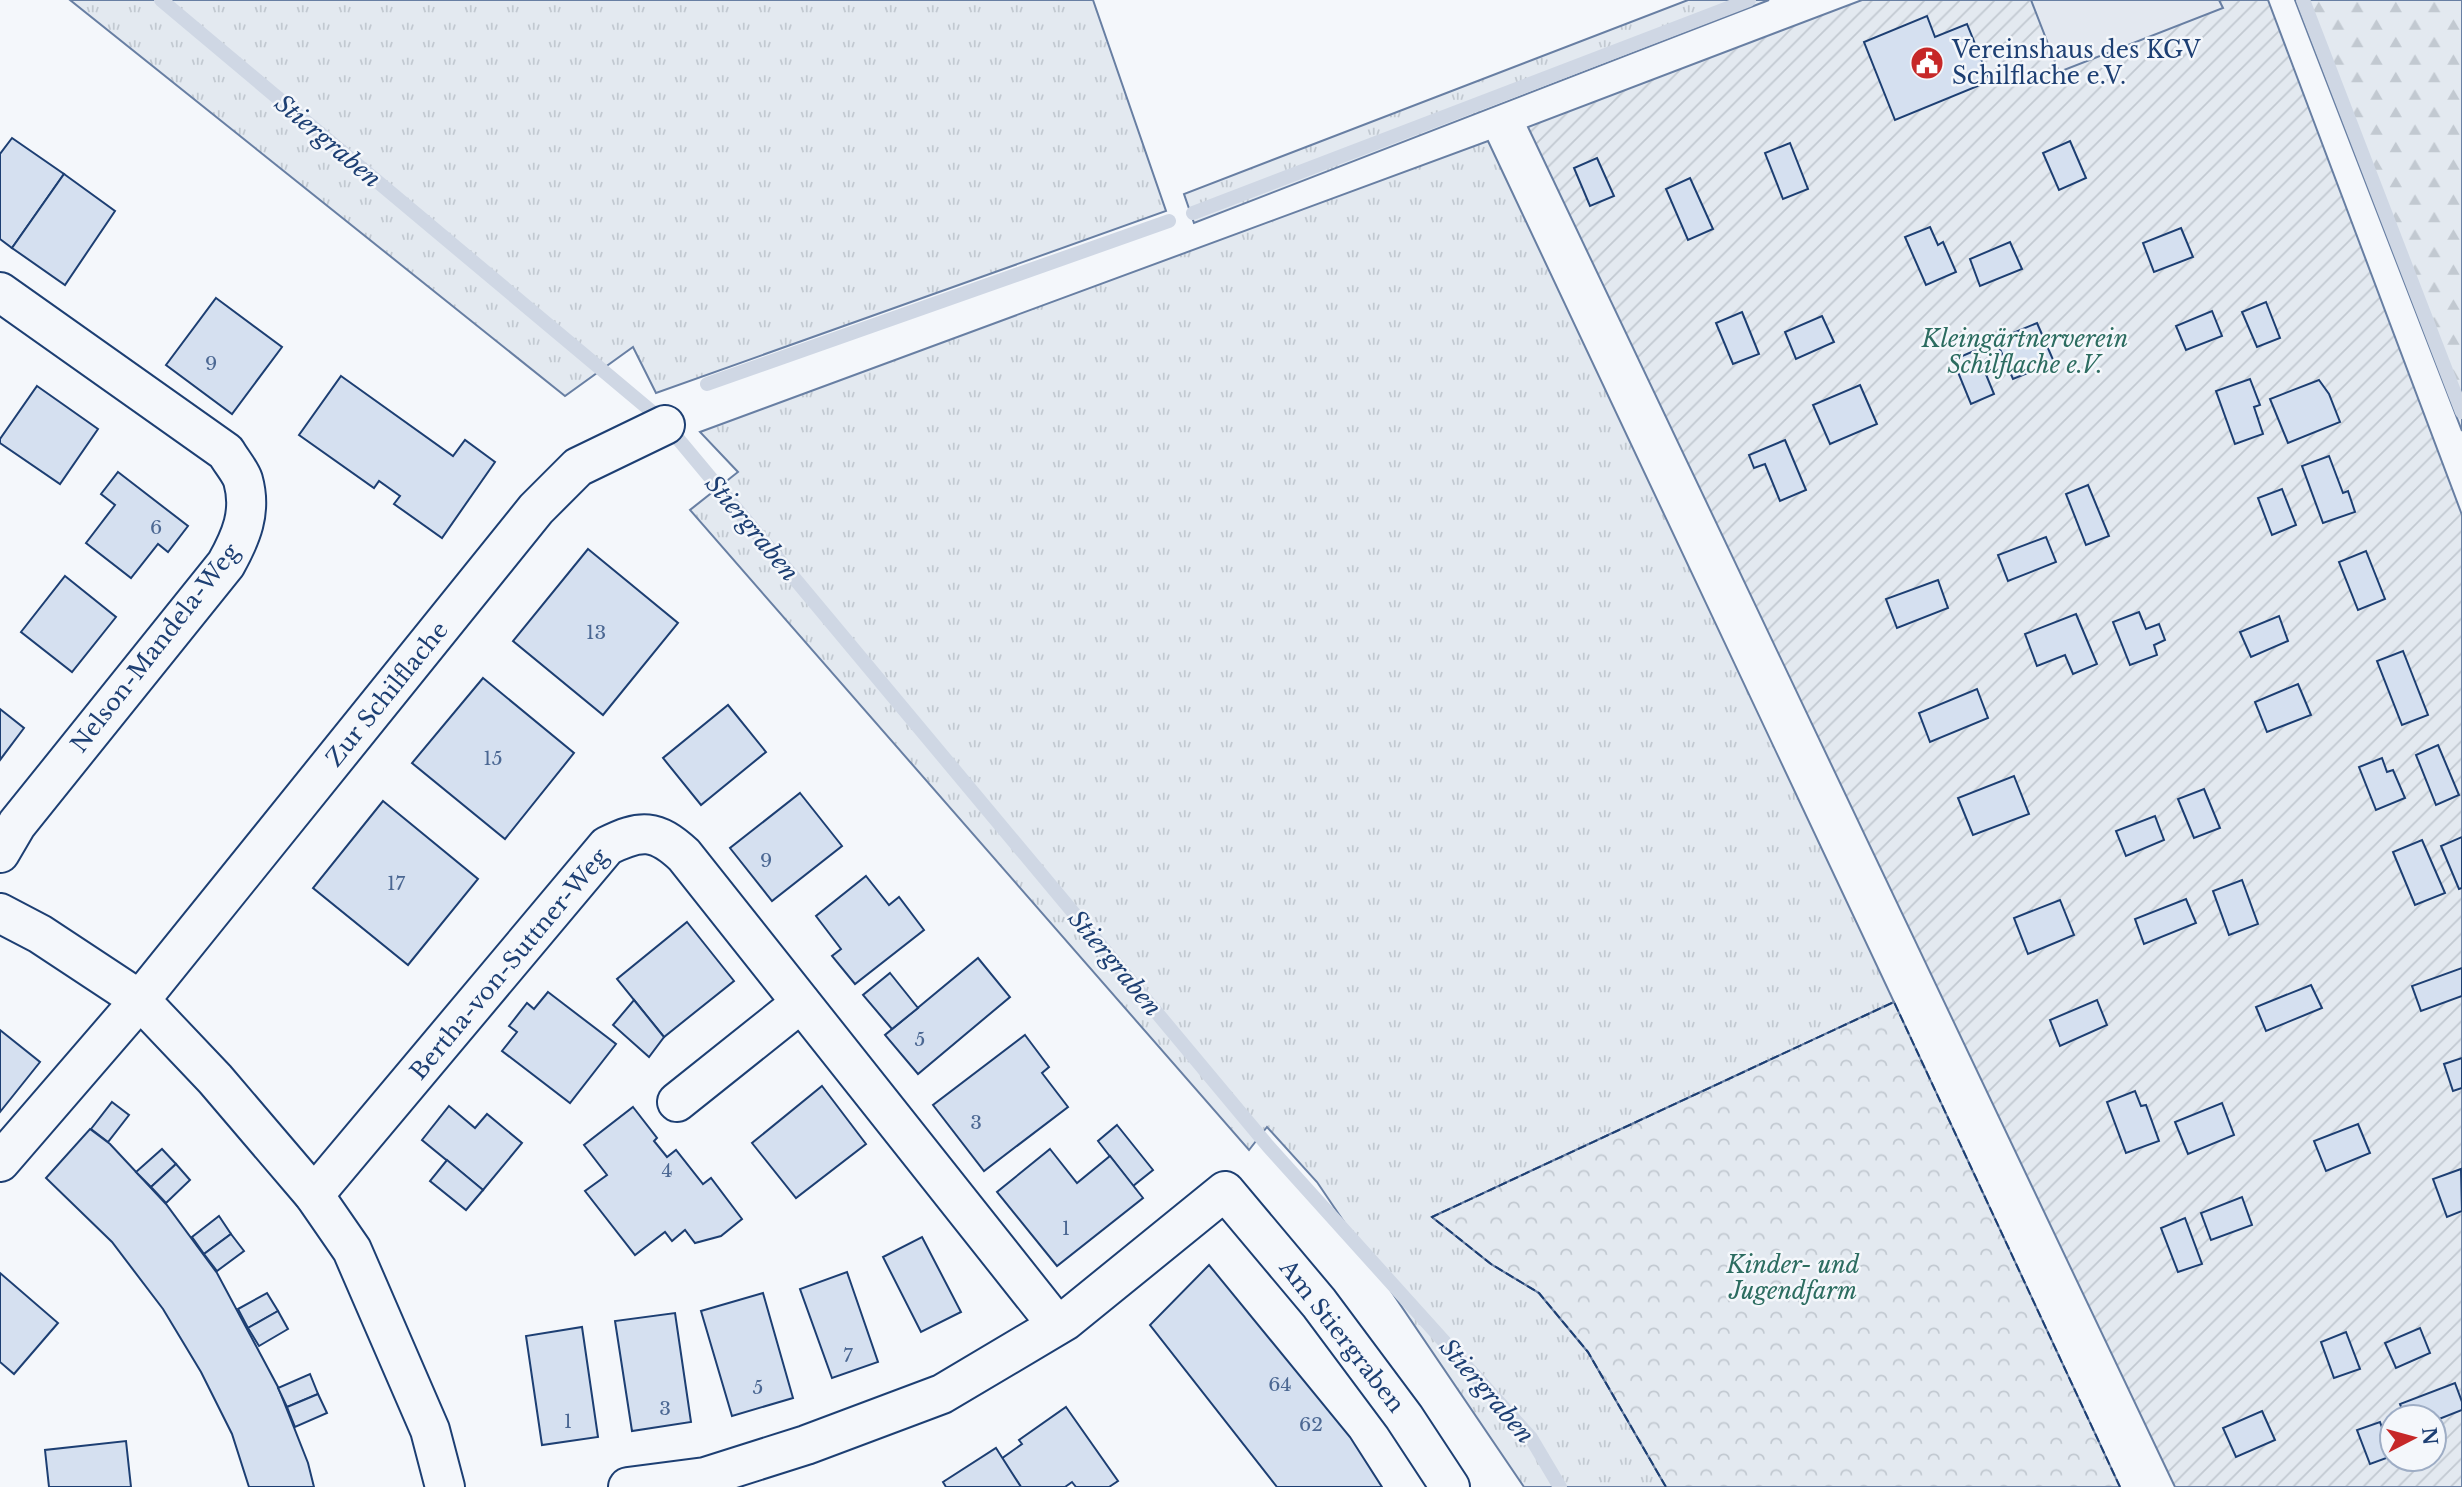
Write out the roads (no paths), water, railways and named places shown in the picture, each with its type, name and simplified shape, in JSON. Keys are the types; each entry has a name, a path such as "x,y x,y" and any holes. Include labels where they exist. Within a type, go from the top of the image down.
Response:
{"street":[{"name":"Nelson-Mandela-Weg","path":"0,853 17,824 226,564 242,536 246,507 243,478 226,452 6,307"},
{"name":"Zur Schilflache","path":"0,1162 140,1000 536,509 578,467 665,425"},
{"name":"Bertha-von-Suttner-Weg","path":"314,1195 607,846 626,836 647,834 668,840 684,856 1057,1325"},
{"path":"0,913 40,934 140,1000 223,1088 314,1195 352,1250 430,1430 445,1487"},
{"path":"677,1102 801,1003"},
{"name":"Am Stiergraben","path":"1057,1325 1225,1191 1320,1303 1404,1417 1450,1487"},
{"path":"628,1487 705,1477 881,1418 942,1394 1057,1325"}],"waterway":[{"name":"Stiergraben","path":"161,0 657,416"},
{"path":"1193,213 1749,0"},
{"path":"2303,0 2462,412"},
{"path":"707,384 1169,221"},
{"name":"Stiergraben","path":"674,434 1268,1146 1531,1438 1560,1487"}],"place":[{"name":"Vereinshaus des KGV Schilflache e.V.","path":"1927,63"}],"park label":[{"name":"Kleingärtnerverein Schilflache e.V.","path":"2025,352"},
{"name":"Kinder- und Jugendfarm","path":"1793,1278"}]}
